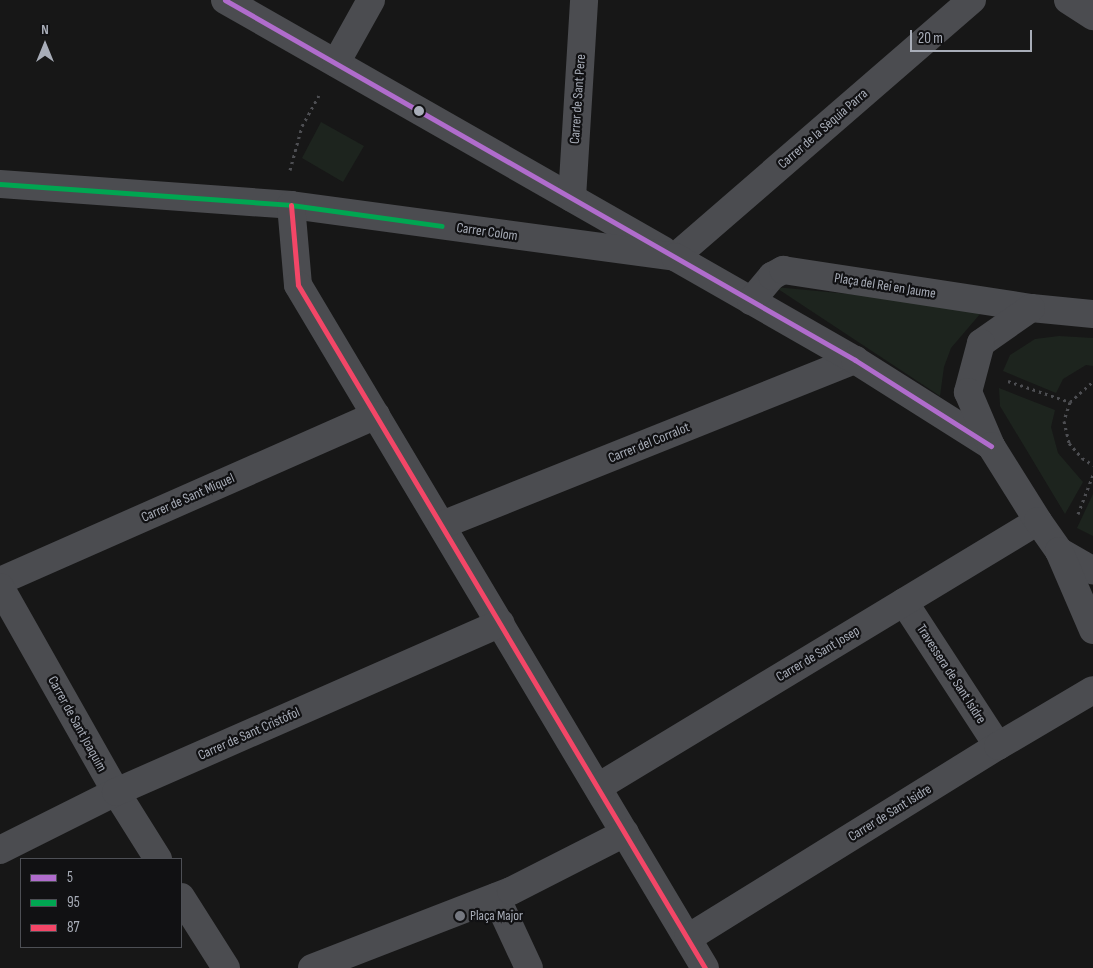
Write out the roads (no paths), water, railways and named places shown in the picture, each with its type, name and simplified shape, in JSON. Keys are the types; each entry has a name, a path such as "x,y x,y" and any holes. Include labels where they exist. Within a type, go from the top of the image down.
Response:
{"street":[{"path":"226,0 855,360 991,446"},
{"path":"336,63 371,0"},
{"name":"Carrer de Sant Pere","path":"572,198 584,0"},
{"name":"Carrer de la Sèquia Parra","path":"675,257 972,0"},
{"path":"1068,0 1093,16"},
{"name":"Carrer Colom","path":"0,184 291,205 675,257"},
{"path":"291,205 298,284 706,968"},
{"name":"Plaça del Rei en Jaume","path":"751,301 772,276 783,270 1031,308 1093,314"},
{"path":"1031,308 981,342 968,392 991,446 1058,551 1093,630"},
{"name":"Carrer del Corralot","path":"442,525 855,360"},
{"name":"Carrer de Sant Miquel","path":"0,581 376,415"},
{"name":"Carrer de Sant Josep","path":"598,788 1038,521"},
{"path":"1058,551 1093,571"},
{"name":"Carrer de Sant Joaquim","path":"0,588 116,792 157,858"},
{"name":"Travessera de Sant Isidre","path":"904,602 998,746"},
{"name":"Carrer de Sant Cristòfol","path":"0,850 116,792 501,623"},
{"name":"Carrer de Sant Isidre","path":"688,938 998,746 1093,690"},
{"path":"312,968 340,955 496,897 625,832"},
{"path":"496,897 529,968"},
{"path":"182,899 226,968"}],"place":[{"name":"Plaça Major","path":"460,916"}]}
